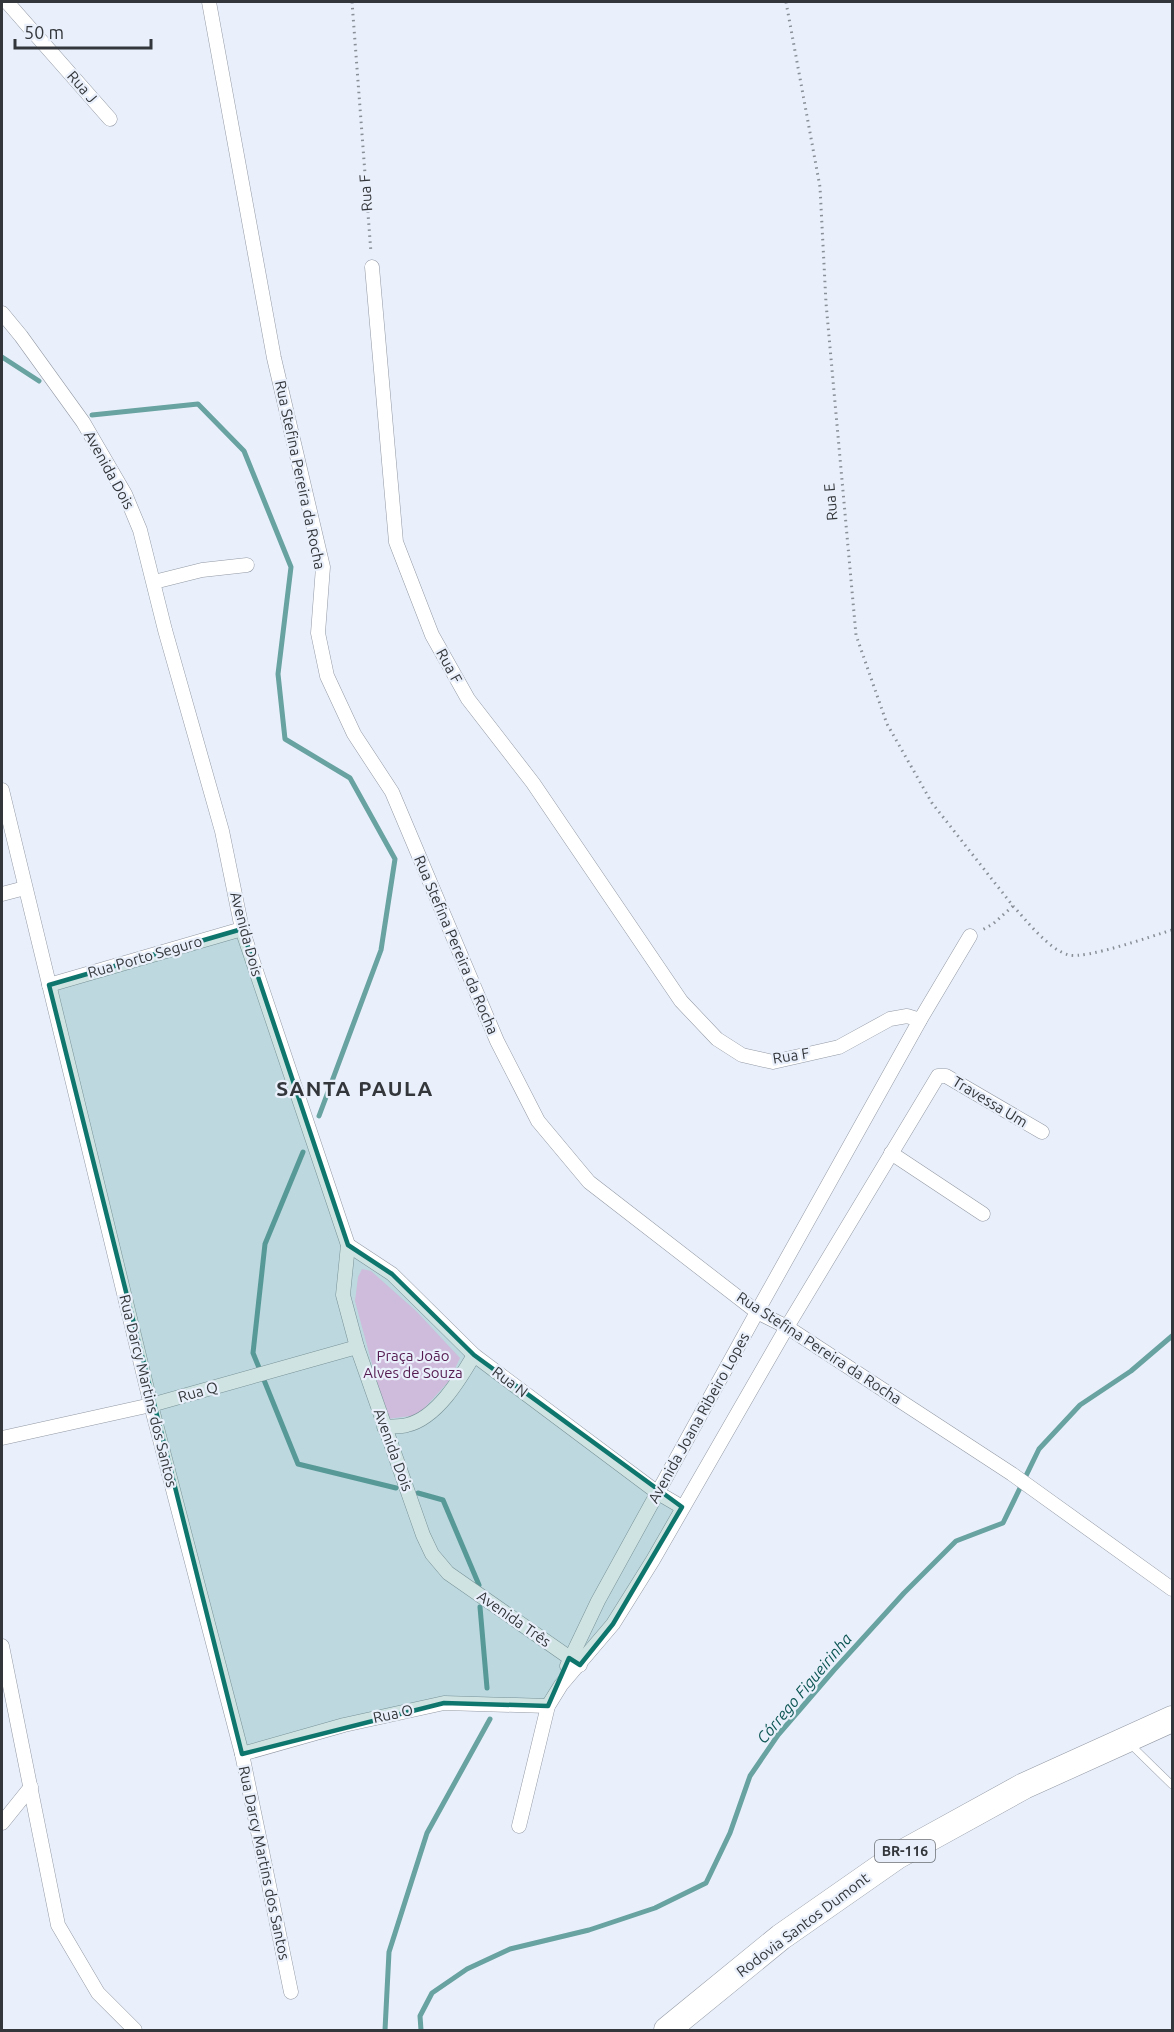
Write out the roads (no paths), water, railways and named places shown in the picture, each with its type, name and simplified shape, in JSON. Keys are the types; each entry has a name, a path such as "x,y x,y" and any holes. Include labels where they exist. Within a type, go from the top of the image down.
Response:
{"highway":[{"name":"Rodovia Santos Dumont","path":"667,2031 781,1937 897,1856 1024,1786 1173,1719"}],"street":[{"name":"Rua J","path":"7,2 110,119"},
{"name":"Rua Stefina Pereira da Rocha","path":"209,2 274,358 323,567 318,633 327,676 354,734 392,792 498,1041 538,1121 589,1182 757,1312 787,1327 1012,1474 1173,1589"},
{"name":"Rua F","path":"372,267 396,542 432,635 468,699 533,783 681,1001 717,1039 733,1050 742,1055 773,1062 839,1047 890,1019 907,1016 920,1020"},
{"name":"Avenida Dois","path":"2,313 82,422 125,494 141,530 165,630 222,831 242,929 348,1245 343,1295 357,1347 427,1545 448,1573"},
{"path":"154,582 202,570 247,565"},
{"name":"Rua Darcy Martins dos Santos","path":"2,790 151,1405 242,1754 291,1992"},
{"path":"2,894 26,888"},
{"name":"Rua Porto Seguro","path":"49,985 242,929"},
{"name":"Avenida Joana Ribeiro Lopes","path":"519,1826 548,1706 575,1662 598,1600 920,1020 970,936"},
{"name":"Avenida Joana Ribeiro Lopes","path":"575,1662 613,1624 653,1560 787,1327 938,1076"},
{"name":"Travessa Um","path":"938,1076 946,1076 1042,1132"},
{"path":"891,1153 983,1214"},
{"name":"Rua N","path":"348,1245 392,1274 474,1355 658,1493 682,1507"},
{"name":"Rua Q","path":"2,1438 151,1405 357,1347"},
{"path":"384,1427 409,1425 426,1416 456,1386 474,1355"},
{"name":"Avenida Três","path":"448,1573 575,1662"},
{"path":"2,1646 58,1925 98,1993 135,2031"},
{"name":"Rua O","path":"242,1754 344,1725 444,1703 548,1706"},
{"path":"2,1823 31,1787"}],"lane":[{"path":"1125,1739 1173,1785"}],"waterway":[{"path":"2,357 39,381"},
{"path":"92,415 198,404 244,451 291,567 278,674 285,739 350,778 395,859 381,950 319,1116"},
{"path":"303,1152 265,1244 253,1353 298,1464 396,1488"},
{"name":"Córrego Figueirinha","path":"421,2030 420,2016 432,1993 467,1969 510,1949 589,1930 655,1908 706,1883 730,1833 750,1776 778,1735 904,1593 956,1541 1003,1523 1039,1449 1080,1405 1131,1371 1172,1336"},
{"path":"418,1493 443,1500 479,1585"},
{"path":"480,1607 487,1688"},
{"path":"385,2030 389,1952 427,1833 490,1719"}],"district":[{"name":"SANTA PAULA","path":"355,1089"}],"park label":[{"name":"Praça João Alves de Souza","path":"413,1364"}]}
